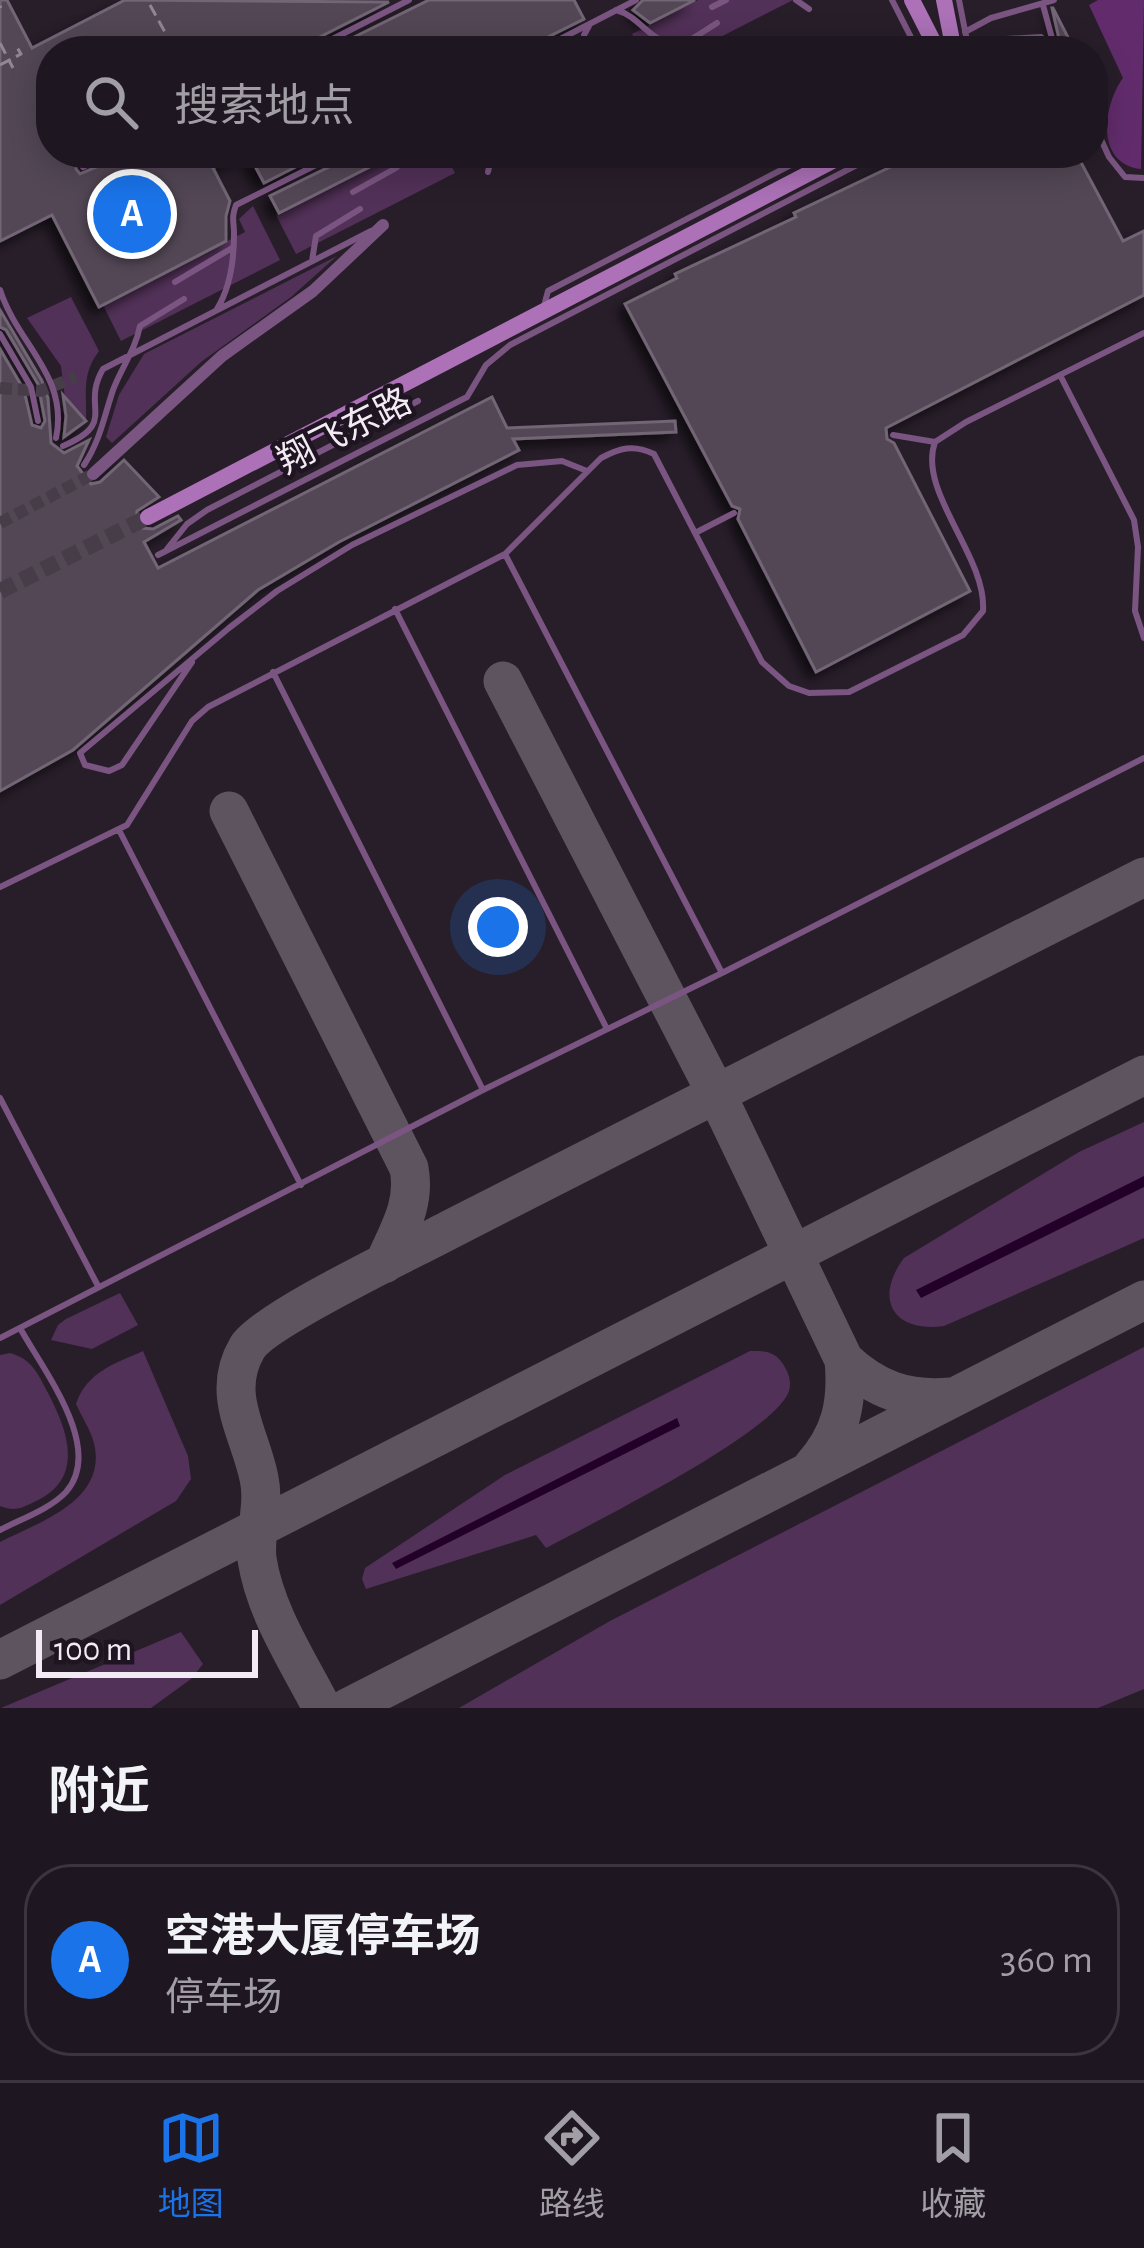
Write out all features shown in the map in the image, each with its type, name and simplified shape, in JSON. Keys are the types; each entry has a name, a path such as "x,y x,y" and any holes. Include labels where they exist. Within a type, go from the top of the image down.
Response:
{"main road":[{"path":"912,0 930,36"},
{"path":"944,0 951,36"},
{"path":"148,517 819,168"}],"street":[{"path":"89,470 222,356 313,291 383,225"}],"lane":[{"path":"338,36 409,0"},
{"path":"565,36 636,0"},
{"path":"712,7 726,0"},
{"path":"796,0 809,9"},
{"path":"892,0 910,36"},
{"path":"933,0 944,18 964,32"},
{"path":"958,0 965,36"},
{"path":"964,32 1054,0"},
{"path":"1043,5 1053,36"},
{"path":"616,10 631,14 652,36"},
{"path":"584,36 590,23"},
{"path":"693,36 717,23"},
{"path":"1108,155 1125,177 1144,178"},
{"path":"85,168 91,176"},
{"path":"216,310 227,292 231,218 236,206 311,168"},
{"path":"353,192 396,168"},
{"path":"488,172 489,168"},
{"path":"536,333 548,291 785,168"},
{"name":"翔飞东路","path":"418,401 207,509 162,554 467,397 496,354 851,168"},
{"path":"312,261 316,236 360,209"},
{"path":"63,446 91,431 96,419 96,381 103,369 383,225"},
{"path":"176,282 232,248"},
{"path":"0,290 14,323 51,376 59,412 56,438"},
{"path":"89,470 114,388 136,351 140,326 184,299"},
{"path":"0,887 119,830 134,818 192,721 227,694 506,554 587,471 621,448 654,454 774,676 809,694 849,692 963,634 983,611 981,585 932,466 935,442 948,431 1144,333"},
{"path":"0,334 31,387 38,421"},
{"path":"1060,375 1134,520 1138,547 1135,611 1144,638"},
{"path":"893,435 935,442"},
{"path":"192,662 122,765 109,770 86,765 80,753 277,591 352,545 490,475 543,460 562,461 587,471"},
{"path":"695,533 734,513"},
{"path":"506,554 722,973"},
{"path":"395,610 607,1030"},
{"path":"273,672 483,1090"},
{"path":"0,1338 1144,758"},
{"path":"119,830 301,1184"},
{"path":"0,1098 99,1288"},
{"path":"0,1530 56,1501 68,1490 81,1461 74,1426 20,1328"}],"path":[{"path":"151,5 167,36"},
{"path":"0,43 13,68"},
{"path":"0,65 21,54 15,44"}],"shaded area":[{"path":"698,0 793,0 722,36 632,34"},
{"path":"1098,0 1144,0 1141,169 1126,165 1110,145 1108,117 1123,78 1108,36 1103,36 1089,5"},
{"path":"368,168 452,168 455,173 296,254 276,215"},
{"path":"253,206 280,260 121,341 103,305 245,232 239,219"},
{"path":"337,256 291,297 201,362 112,443 106,437 119,395 144,354"},
{"path":"71,297 99,351 87,376 86,420 65,398 61,366 27,318"},
{"path":"1144,1122 1144,1238 944,1326 927,1327 901,1319 890,1300 890,1287 904,1258 1079,1152"},
{"path":"1144,1176 1144,1187 921,1298 916,1290"},
{"path":"120,1293 138,1325 92,1349 51,1340 66,1319"},
{"path":"1144,1347 1144,1689 1098,1708 459,1708 610,1621"},
{"path":"143,1351 188,1456 191,1479 176,1501 0,1605 0,1542 65,1508 89,1483 95,1448 76,1404 81,1393 103,1370"},
{"path":"750,1351 780,1360 789,1377 789,1391 776,1409 718,1453 546,1548 536,1535 366,1589 365,1568 505,1475"},
{"path":"10,1353 29,1363 41,1380 61,1423 68,1453 67,1467 51,1491 14,1509 0,1506 0,1355"},
{"path":"677,1418 680,1426 396,1569 392,1563"},
{"path":"181,1632 203,1664 191,1679 151,1708 1,1708"}],"building":[{"path":"0,0 7,0 32,48 36,46 36,168 76,168 80,174 94,168 213,168 230,201 226,241 99,307 52,215 0,241"},
{"path":"125,0 389,2 322,36 55,36"},
{"path":"429,0 574,0 584,19 550,36 356,36"},
{"path":"643,0 695,0 650,23 633,10"},
{"path":"1052,8 1067,36 1058,36"},
{"path":"256,168 294,168 264,183"},
{"path":"327,168 368,168 279,213 270,196"},
{"path":"888,168 1084,168 1123,241 1144,231 1144,295 886,428 887,439 894,443 970,591 816,672 738,519 740,509 732,506 625,304 677,278 675,274 796,217 794,213"},
{"path":"0,310 42,381 51,443 64,453 89,440 77,466 91,484 100,482 124,460 159,497 137,511 136,522 142,528 153,529 178,516 181,520 144,542 158,568 492,397 507,428 675,421 676,432 513,439 519,450 339,542 258,590 73,750 0,791 0,349 24,390 32,425 41,428 45,421 38,384 0,327"},
{"path":"63,395 86,421 64,437 66,416"}],"taxiway":[{"path":"503,681 716,1093 844,1360 893,1391 951,1397"},
{"path":"229,811 409,1168 408,1206 384,1264"},
{"path":"322,1708 261,1579 257,1559 261,1488 236,1381 247,1348 280,1321 373,1269 1144,877"},
{"path":"0,1660 1144,1075"},
{"path":"347,1708 1144,1300"},
{"path":"812,1467 830,1443 840,1418 844,1360"}],"tunnel":[{"path":"0,388 40,391 76,377"},
{"path":"0,523 93,474"},
{"path":"0,591 148,517"}],"place":[{"name":"空港大厦停车场","path":"132,214"}]}
